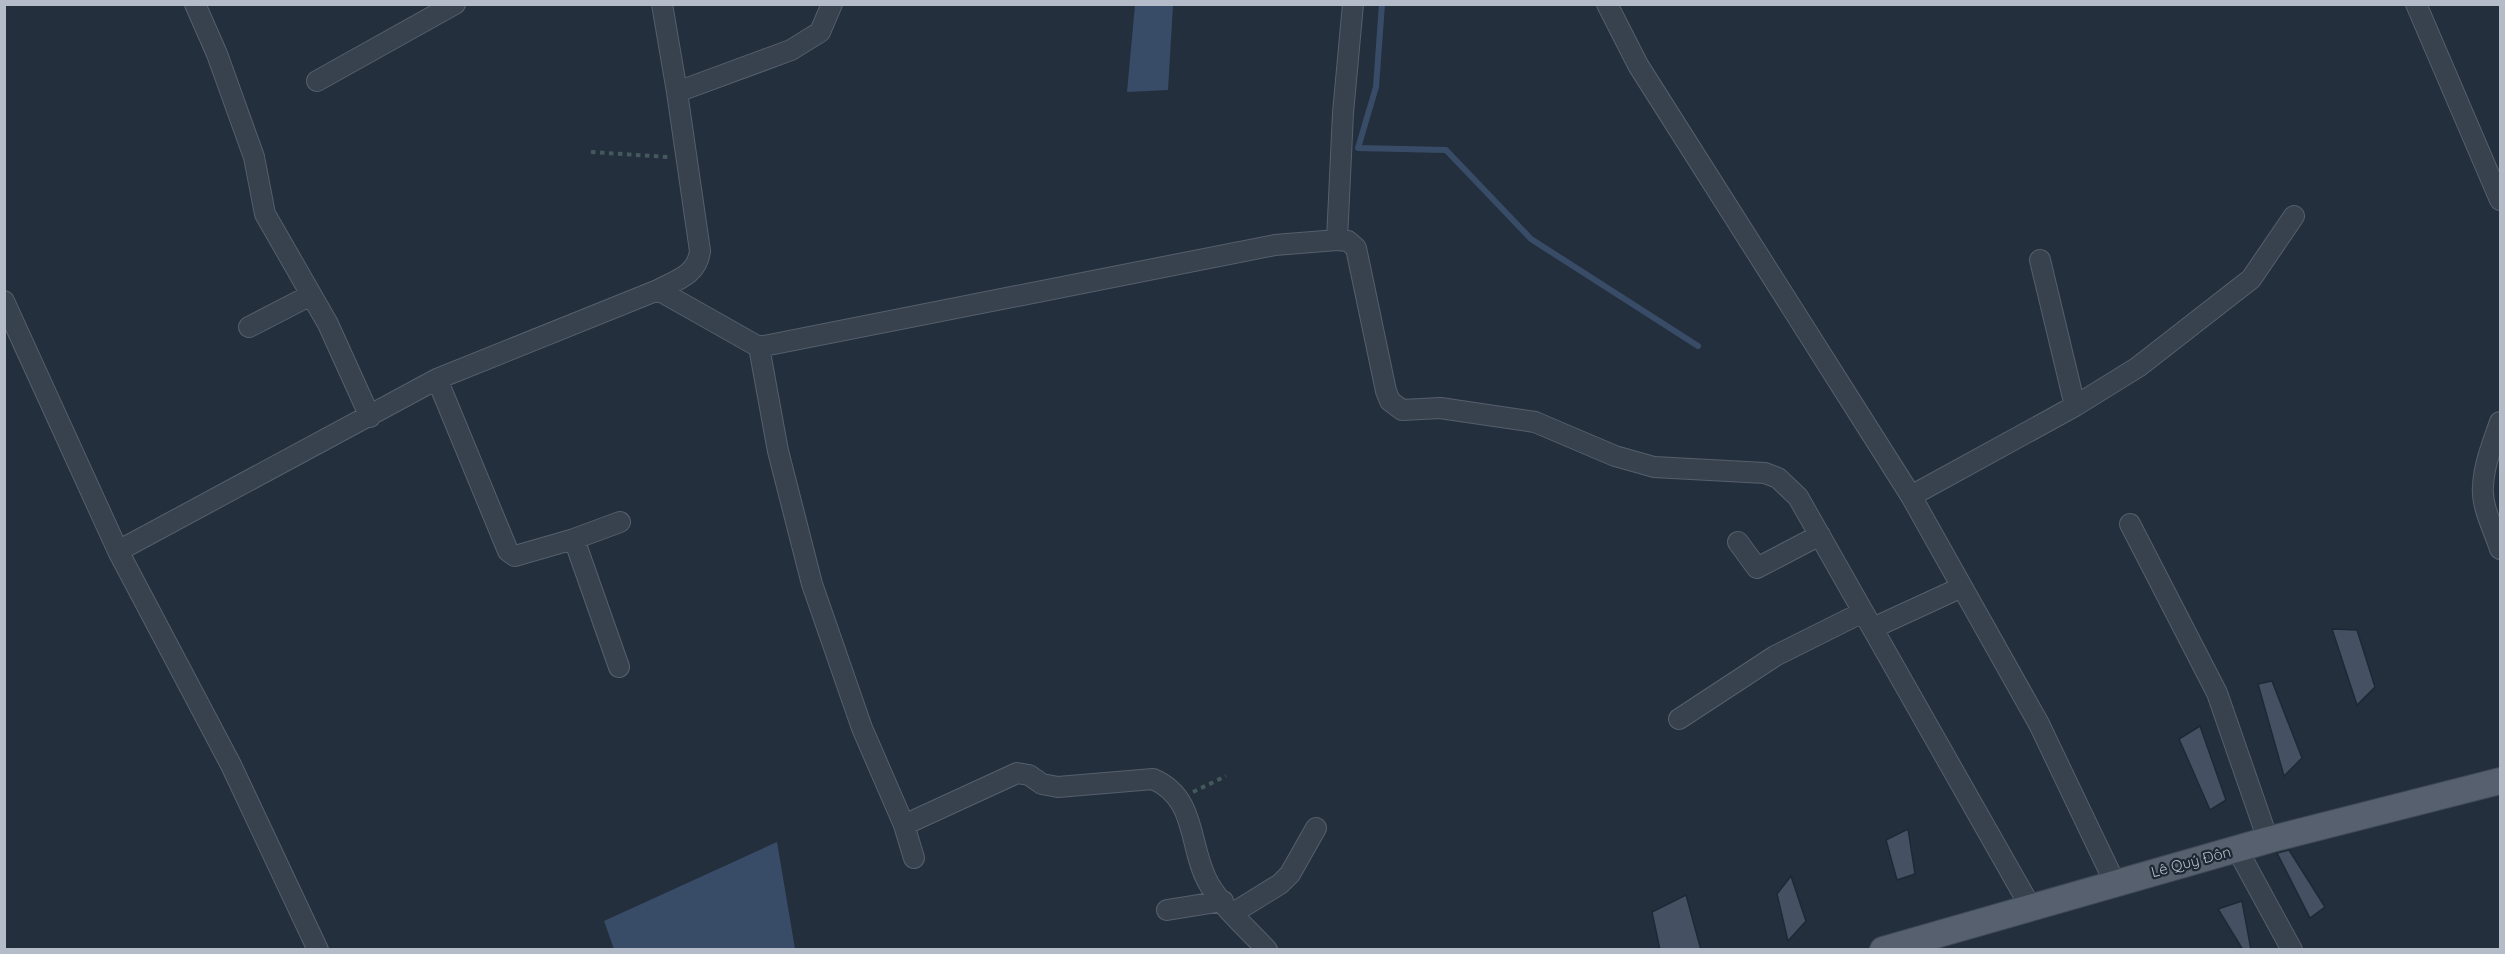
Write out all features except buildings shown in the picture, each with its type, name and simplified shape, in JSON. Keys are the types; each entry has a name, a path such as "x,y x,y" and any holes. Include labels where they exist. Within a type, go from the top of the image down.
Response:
{"main road":[{"name":"Lê Quý Đôn","path":"1882,950 2268,840 2500,781"}],"street":[{"path":"195,4 217,54 254,158 265,214 328,324 370,417"},
{"path":"317,81 455,4"},
{"path":"118,551 437,379 658,290 692,272 699,263 700,251 662,4"},
{"path":"677,92 791,50 820,32 832,4"},
{"path":"1336,240 1343,113 1353,4"},
{"path":"1607,4 1638,65 1911,496 2039,724 2115,883"},
{"path":"2416,4 2500,200"},
{"path":"1911,496 2075,406 2138,367 2252,279 2294,216"},
{"path":"658,290 759,347 1275,245 1348,241 1356,248 1386,391 1390,401 1402,410 1440,408 1535,422 1606,452 1654,467 1765,473 1778,478 1798,497 2030,906"},
{"path":"2040,260 2075,406"},
{"path":"249,327 311,295"},
{"path":"4,301 118,551 231,765 318,950"},
{"path":"759,347 778,451 812,584 862,728 904,825 914,858"},
{"path":"437,379 508,551 515,556 525,555 620,522"},
{"path":"2500,422 2491,446 2482,487 2488,515 2500,549"},
{"path":"2130,524 2217,693 2268,840"},
{"path":"1738,542 1757,568 1820,535"},
{"path":"574,539 618,667"},
{"path":"1680,719 1775,656 1962,587"},
{"path":"904,825 1017,773 1029,775 1042,784 1058,787 1153,779 1167,785 1179,798 1189,821 1198,858 1209,884 1267,950"},
{"path":"1167,910 1228,907 1280,884 1290,874 1316,828"},
{"path":"2237,849 2292,950"}],"path":[{"path":"591,152 686,159"},
{"path":"1179,798 1226,776"}],"water":[{"path":"1135,5 1173,5 1168,90 1127,92"},
{"path":"777,842 795,949 614,949 604,921"}],"waterway":[{"path":"1382,4 1376,87 1358,148 1446,150 1531,239 1698,346"}]}
